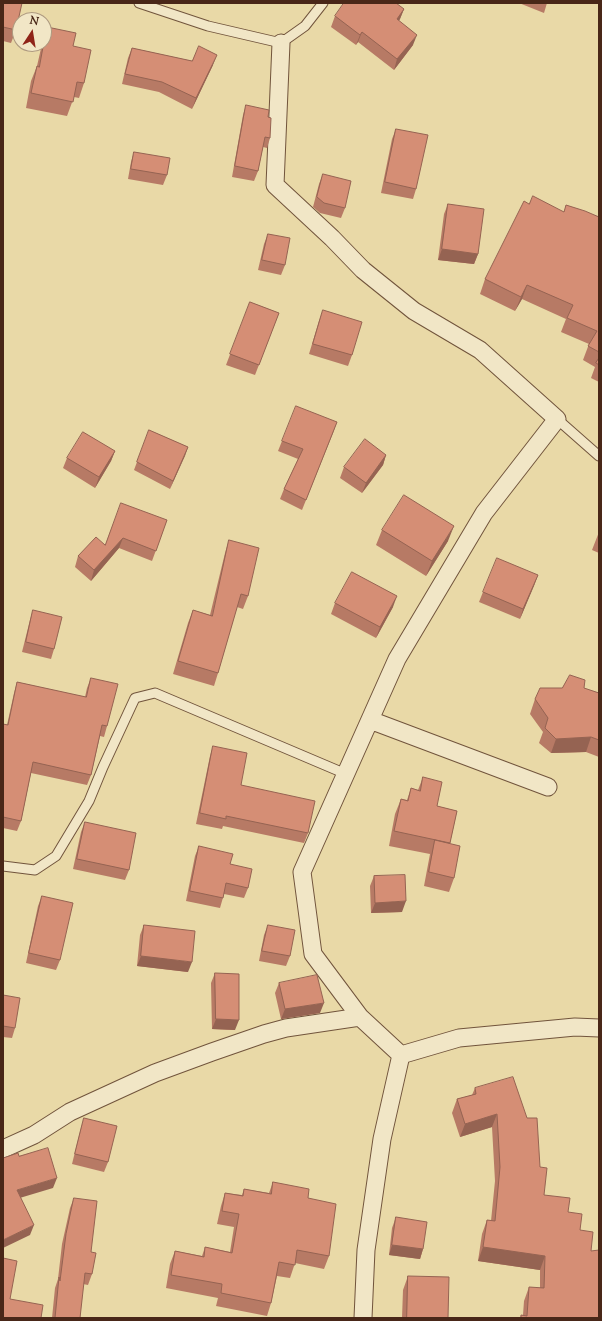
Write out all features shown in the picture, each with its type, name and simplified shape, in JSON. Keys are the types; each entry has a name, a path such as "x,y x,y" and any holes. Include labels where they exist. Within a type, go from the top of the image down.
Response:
{"street":[{"path":"281,43 275,185 332,238 363,270 414,311 480,350 556,419 484,513 397,659 302,872 313,954 360,1017 400,1055"},
{"path":"370,720 548,787"},
{"path":"3,1149 34,1135 70,1112 155,1073 264,1034 286,1028 360,1017"},
{"path":"400,1055 459,1038 575,1027 599,1028"},
{"path":"363,1318 366,1250 382,1139 400,1055"}],"lane":[{"path":"139,3 208,26 281,43 305,26 323,3"},
{"path":"556,419 599,456"},
{"path":"3,866 35,870 56,856 89,801 135,698 155,693 346,774"}],"building":[{"path":"3,3 22,3 20,12 12,12 12,29 3,27"},
{"path":"344,3 396,3 404,9 397,19 417,35 397,59 362,32 360,35 335,16"},
{"path":"52,28 76,33 73,46 91,50 84,83 77,82 73,102 31,93 37,66 39,67 42,52 52,52"},
{"path":"199,46 217,55 196,98 162,82 125,74 132,48 192,61"},
{"path":"246,105 269,110 268,117 271,118 270,138 265,137 258,171 235,166"},
{"path":"396,129 428,135 416,189 385,182"},
{"path":"134,152 170,158 167,175 131,169"},
{"path":"323,174 351,181 345,208 324,203 317,197"},
{"path":"533,196 564,212 566,205 599,217 599,352 588,346 597,331 567,318 573,305 527,285 521,297 485,279 524,201 529,204"},
{"path":"448,204 484,209 478,254 442,249"},
{"path":"268,234 290,238 285,265 262,260"},
{"path":"250,302 279,313 259,365 230,354"},
{"path":"323,310 362,322 352,355 313,344"},
{"path":"599,358 599,365 596,363"},
{"path":"296,406 337,422 306,500 284,489 303,449 282,441"},
{"path":"149,430 188,447 173,481 137,462"},
{"path":"83,432 115,451 99,477 67,458"},
{"path":"365,439 386,455 366,483 344,467"},
{"path":"404,495 454,526 432,561 382,530"},
{"path":"121,503 167,520 156,551 123,538 94,570 78,556 96,537 105,545"},
{"path":"229,540 259,548 248,596 241,594 218,673 178,661 193,610 212,616"},
{"path":"497,558 538,575 523,609 483,592"},
{"path":"352,572 397,596 380,627 335,603"},
{"path":"33,610 62,617 54,649 26,642"},
{"path":"570,675 585,680 584,688 599,693 599,740 591,737 556,739 545,728 548,718 535,699 540,688 562,688"},
{"path":"91,678 118,684 107,726 102,725 91,775 33,762 21,821 3,817 3,724 8,725 17,682 86,697"},
{"path":"213,746 247,753 241,785 315,801 308,833 226,816 226,819 200,813"},
{"path":"423,777 442,782 437,806 457,811 450,843 394,831 401,799 408,801 411,788 420,791"},
{"path":"85,822 136,833 129,870 77,859"},
{"path":"435,840 460,846 454,878 429,872"},
{"path":"199,846 233,854 230,864 252,869 248,888 226,883 223,898 190,891"},
{"path":"405,875 406,901 375,903 374,876"},
{"path":"42,896 73,903 60,960 29,953"},
{"path":"144,925 195,931 192,962 141,956"},
{"path":"268,925 295,930 290,956 262,951"},
{"path":"215,973 239,974 239,1020 216,1019"},
{"path":"317,975 324,1003 285,1009 279,983"},
{"path":"3,995 20,998 15,1028 3,1026"},
{"path":"513,1077 527,1118 537,1118 540,1167 547,1168 544,1195 570,1198 568,1212 582,1214 580,1230 593,1232 591,1251 599,1250 599,1318 521,1318 521,1315 527,1316 529,1287 544,1288 545,1256 483,1247 487,1220 495,1221 500,1167 497,1114 465,1124 457,1099 476,1094 475,1088"},
{"path":"84,1118 117,1126 108,1162 75,1154"},
{"path":"48,1148 57,1178 17,1190 34,1225 3,1240 3,1158 18,1153 19,1156"},
{"path":"273,1182 309,1189 308,1198 336,1204 329,1256 297,1250 295,1265 279,1262 271,1303 221,1293 222,1284 171,1275 175,1251 204,1257 205,1247 232,1253 239,1214 222,1211 225,1193 243,1196 244,1189 271,1194"},
{"path":"74,1198 97,1201 91,1252 96,1253 92,1274 85,1273 80,1318 55,1318 59,1277 60,1281 66,1234"},
{"path":"396,1217 427,1222 423,1249 392,1245"},
{"path":"3,1258 17,1261 10,1299 43,1305 41,1318 3,1318"},
{"path":"408,1276 449,1277 448,1318 407,1318"}]}
